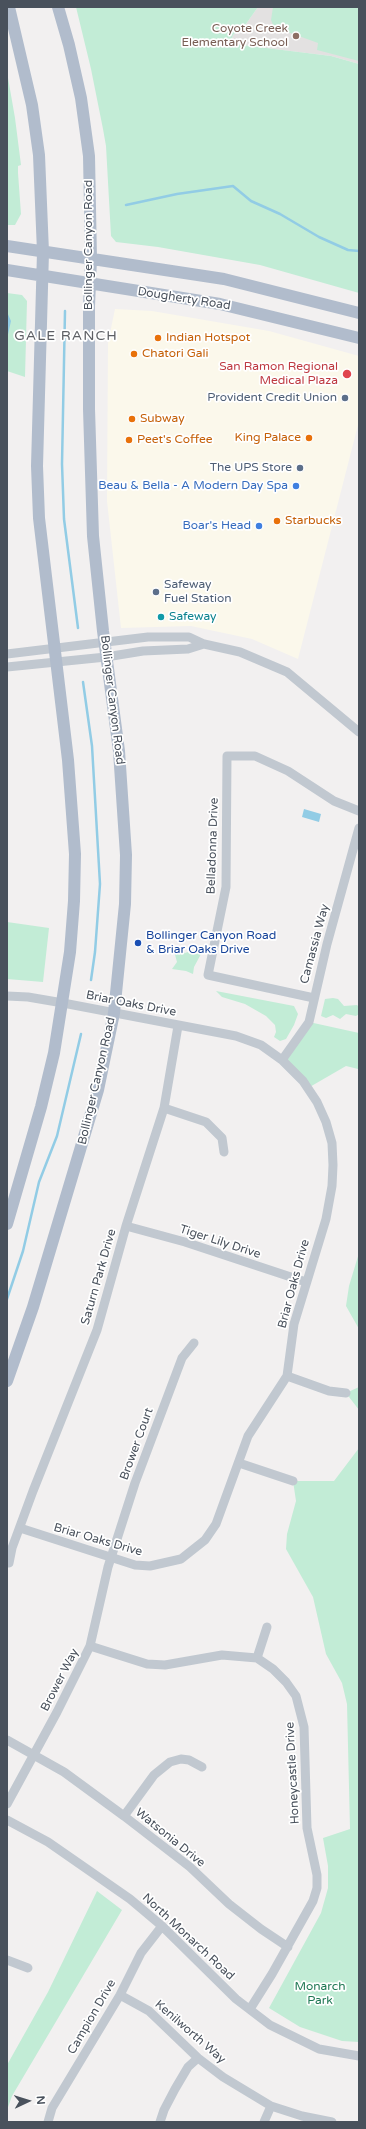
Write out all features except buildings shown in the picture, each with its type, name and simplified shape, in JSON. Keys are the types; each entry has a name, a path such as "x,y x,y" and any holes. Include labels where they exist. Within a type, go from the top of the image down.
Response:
{"main road":[{"path":"7,1224 41,1107 63,1003 74,901 74,854 69,768 38,518 37,473 43,277 39,155 34,119 21,53 9,7"},
{"name":"Bollinger Canyon Road","path":"7,1381 33,1307 88,1128 106,1055 114,1013 125,904 126,855 119,751 104,643 94,552 91,489 91,259 89,156 81,98 69,45 58,7"},
{"name":"Dougherty Road","path":"7,246 224,279 359,313"},
{"name":"Dougherty Road","path":"7,270 90,285 220,304 359,338"}],"street":[{"path":"7,654 148,637 189,637 204,644 240,652 287,672 359,732"},
{"path":"7,667 106,657 143,651 188,649 204,644"},
{"name":"Belladonna Drive","path":"314,998 208,975 226,887 227,756 255,756 288,771 334,801 359,811"},
{"name":"Camassia Way","path":"282,1060 309,1022 359,828"},
{"name":"Briar Oaks Drive","path":"7,996 28,997 63,1003 236,1036 262,1045 282,1060 303,1081 317,1102 326,1122 332,1143 332,1186 326,1219 294,1324 287,1376 248,1436 216,1524 205,1540 193,1552 181,1559 150,1566 135,1565 111,1558 20,1528"},
{"name":"Saturn Park Drive","path":"9,1563 12,1548 97,1330 126,1226 164,1108 178,1026"},
{"path":"164,1108 206,1122 222,1138 224,1152"},
{"name":"Tiger Lily Drive","path":"126,1226 185,1242 306,1282"},
{"name":"Brower Court","path":"111,1558 135,1483 182,1358 187,1349 194,1342"},
{"path":"287,1376 329,1391 346,1393"},
{"path":"239,1463 293,1481"},
{"name":"Brower Way","path":"7,1804 57,1712 90,1646 111,1558"},
{"path":"257,1658 268,1627"},
{"name":"Honeycastle Drive","path":"90,1646 147,1664 165,1664 222,1655 257,1658 273,1669 286,1682 296,1696 304,1727 307,1828 317,1874 317,1888 313,1901 288,1947 250,2009"},
{"name":"Watsonia Drive","path":"7,1740 64,1772 124,1816 190,1866 229,1904 261,1929 288,1947"},
{"path":"124,1816 154,1775 170,1762 189,1760 202,1767"},
{"name":"North Monarch Road","path":"7,1820 48,1842 130,1899 162,1926 236,1999 270,2025 319,2050 359,2056"},
{"name":"Campion Drive","path":"48,2122 52,2108 120,1995 141,1953 162,1926"},
{"path":"7,1960 28,1968"},
{"name":"Kenilworth Way","path":"120,1995 149,2011 198,2058 223,2077 271,2106 302,2116 332,2122"},
{"path":"160,2122 175,2089 188,2067 198,2058"},
{"path":"264,2122 271,2106"}],"shaded area":[{"name":"Coyote Creek Elementary School","path":"258,7 359,7 359,64 331,56 234,44 231,41 233,35 246,24"},
{"path":"115,309 152,311 269,331 359,356 359,421 298,659 252,639 191,626 121,628 107,501 108,343"}],"green space":[{"path":"76,7 258,7 246,24 233,35 231,41 234,44 331,56 359,64 359,293 260,265 158,247 116,242 111,236 106,146 91,69"},
{"name":"Coyote Creek Elementary School","path":"273,7 359,7 359,61 317,50 318,43 274,27 271,20"},
{"path":"7,72 21,165 18,166 18,173 21,214 15,225 7,225"},
{"path":"7,293 22,295 27,301 25,377 7,371"},
{"path":"7,922 49,928 43,982 7,979"},
{"path":"178,948 185,953 194,950 201,954 194,967 193,974 186,971 172,969 177,962 174,951"},
{"path":"216,991 294,1006 298,1014 286,1039 280,1041 274,1037 276,1032 275,1025 266,1016 245,1004 222,997"},
{"path":"325,999 338,999 344,1006 357,1005 359,1007 359,1014 356,1016 346,1014 340,1019 333,1015 326,1018 321,1016"},
{"path":"309,1022 359,1033 359,1083 358,1069 346,1066 308,1088 282,1060"},
{"path":"359,1253 359,1329 346,1306 349,1286"},
{"path":"359,1387 359,1410 346,1393"},
{"name":"Monarch Park","path":"359,1448 359,2042 342,2041 300,2027 269,2008 321,1913 328,1888 328,1866 323,1838 350,1829 347,1704 342,1683 326,1654 313,1597 286,1549 287,1534 296,1501 293,1481 334,1481"},
{"path":"97,1891 122,1910 12,2096 7,2110 7,2065 48,1992"}],"water":[{"path":"7,312 11,321 7,339"},
{"path":"304,809 321,814 319,822 302,817"}],"waterway":[{"path":"126,205 177,194 233,186 251,201 280,214 319,237 348,250 359,251"},
{"path":"65,311 62,464 64,519 78,628"},
{"path":"83,682 92,746 100,884 95,952 91,980"},
{"path":"7,1299 23,1251 39,1182 57,1136 81,1034"}],"place":[{"name":"Coyote Creek Elementary School","path":"296,36"},
{"name":"Indian Hotspot","path":"158,338"},
{"name":"Chatori Gali","path":"134,354"},
{"name":"San Ramon Regional Medical Plaza","path":"347,374"},
{"name":"Provident Credit Union","path":"345,398"},
{"name":"Subway","path":"132,419"},
{"name":"King Palace","path":"309,438"},
{"name":"Peet's Coffee","path":"129,440"},
{"name":"The UPS Store","path":"300,468"},
{"name":"Beau & Bella - A Modern Day Spa","path":"296,486"},
{"name":"Starbucks","path":"277,521"},
{"name":"Boar's Head","path":"259,526"},
{"name":"Safeway Fuel Station","path":"156,592"},
{"name":"Safeway","path":"161,617"},
{"name":"Bollinger Canyon Road & Briar Oaks Drive","path":"138,943"}],"district":[{"name":"GALE RANCH","path":"66,336"}]}
